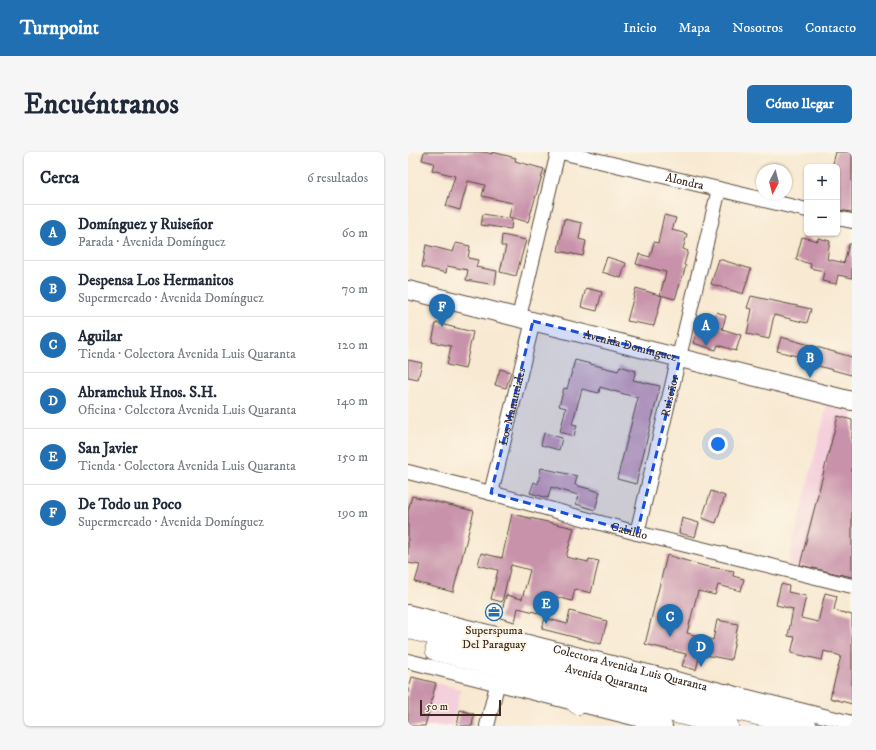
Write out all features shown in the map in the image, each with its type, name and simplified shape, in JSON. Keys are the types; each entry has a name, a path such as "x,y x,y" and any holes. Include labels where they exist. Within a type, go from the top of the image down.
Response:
{"highway":[{"name":"Avenida Quaranta","path":"408,628 657,691 723,715"},
{"name":"Avenida Quaranta","path":"408,643 552,681 723,715 806,726"},
{"path":"552,681 578,704"}],"main road":[{"name":"Avenida Domínguez","path":"408,290 852,401"}],"street":[{"name":"Los Manantiales","path":"491,493 558,152"},
{"name":"Alondra","path":"561,152 804,209"},
{"name":"Ruiseñor","path":"637,533 680,358 719,189"},
{"path":"840,219 852,221"},
{"name":"Cabildo","path":"408,472 637,533 852,586"},
{"name":"Colectora Avenida Luis Quaranta","path":"408,612 723,715 852,723"},
{"path":"408,661 665,726"},
{"path":"487,726 497,684"}],"highlighted area":[{"path":"533,321 680,358 637,533 491,493"}],"shaded area":[{"path":"827,405 852,411 852,581 788,565"},
{"path":"436,683 461,689 452,726 425,726"}],"building":[{"path":"424,152 484,152 492,154 492,152 516,158 515,161 544,169 528,222 509,217 512,203 482,196 485,185 468,181 460,210 446,206 455,176 432,170 434,163 422,160"},
{"path":"836,152 852,152 852,212 840,210 840,164 833,164"},
{"path":"483,214 512,219 511,229 481,225"},
{"path":"664,215 676,218 672,230 687,234 683,249 688,251 684,265 686,266 675,299 660,295 666,272 636,264 639,254 650,257 654,242 658,243"},
{"path":"564,219 582,223 579,239 586,241 583,256 558,251"},
{"path":"502,235 526,240 516,276 500,272 506,246 501,246"},
{"path":"802,237 818,241 818,238 830,241 827,259 844,263 849,244 852,244 852,278 838,275 836,284 822,281 824,271 810,268 811,264 796,260"},
{"path":"456,243 470,246 468,258 478,260 476,267 497,271 495,285 466,280 468,270 447,266 446,273 422,267 426,245 453,252"},
{"path":"607,257 626,263 621,278 602,272"},
{"path":"719,259 751,269 743,294 711,284"},
{"path":"586,288 602,292 597,311 581,307"},
{"path":"636,288 662,296 654,326 627,321"},
{"path":"751,296 811,309 807,323 774,315 769,339 747,334 752,309 747,308"},
{"path":"717,312 726,316 722,329 741,335 736,351 718,345 716,350 693,343 698,328 710,331"},
{"path":"436,323 473,332 465,369 447,365 451,346 432,342"},
{"path":"781,337 852,357 851,375 811,364 812,360 777,351"},
{"path":"408,360 422,363 418,379 408,377"},
{"path":"575,360 618,371 620,366 636,371 633,380 660,386 636,484 617,479 638,398 600,387 599,393 582,389 572,424 577,425 574,436 560,432 566,408 559,406 564,388 567,389"},
{"path":"500,369 511,372 506,388 495,385"},
{"path":"838,416 852,420 852,577 800,565"},
{"path":"544,433 562,438 559,450 541,445"},
{"path":"541,468 577,476 575,485 600,492 595,510 576,504 578,495 551,487 548,498 530,493 534,482 538,484"},
{"path":"711,491 725,496 716,523 702,518"},
{"path":"412,496 474,511 453,592 415,582 420,565 408,563 408,511"},
{"path":"512,514 574,528 566,557 588,562 589,559 599,561 591,593 575,589 572,601 556,597 551,616 518,608 515,622 500,618 506,595 522,599 530,570 511,565 502,602 491,599 498,570 478,565 481,553 502,558"},
{"path":"682,518 699,523 695,537 679,533"},
{"path":"667,555 704,566 734,571 733,576 744,579 741,591 718,585 715,595 698,591 687,633 713,640 717,620 738,624 731,660 700,654 696,670 682,666 686,654 645,644"},
{"path":"781,584 789,586 788,592 806,596 801,618 818,622 825,593 837,596 834,610 852,615 852,704 830,698 841,656 824,651 822,660 791,653 795,637 788,636 793,609 776,605"},
{"path":"570,611 607,621 601,644 542,629 545,618 567,624"},
{"path":"412,677 436,683 425,726 408,726 408,692"},
{"path":"460,710 474,714 472,726 457,726"}],"place":[{"name":"De Todo un Poco","path":"442,327"},
{"name":"Domínguez y Ruiseñor","path":"706,346"},
{"name":"Despensa Los Hermanitos","path":"810,378"},
{"name":"Superspuma Del Paraguay","path":"494,612"},
{"name":"San Javier","path":"546,624"},
{"name":"Aguilar","path":"670,637"},
{"name":"Abramchuk Hnos. S.H.","path":"701,667"}]}
